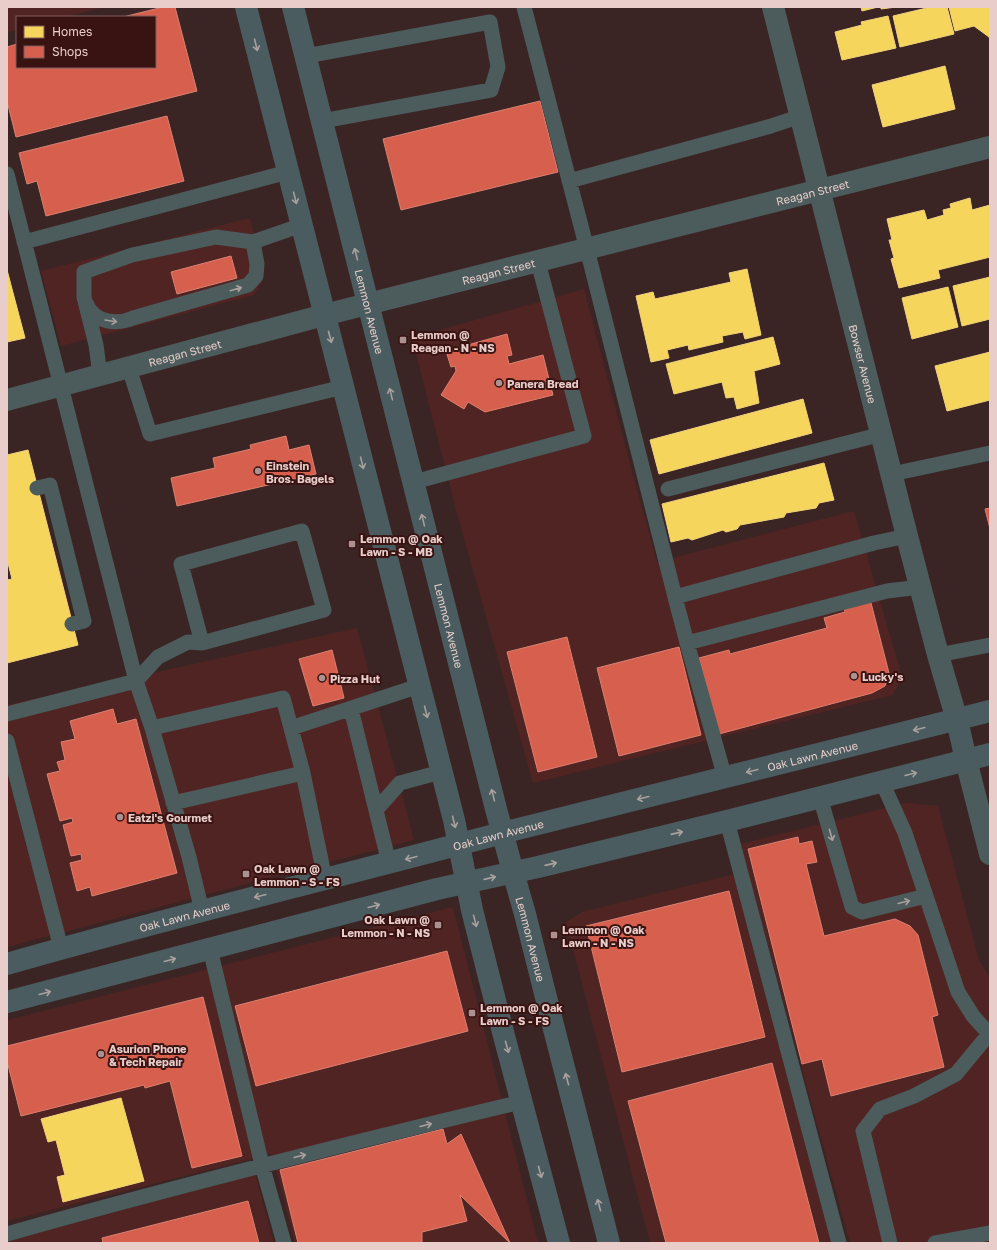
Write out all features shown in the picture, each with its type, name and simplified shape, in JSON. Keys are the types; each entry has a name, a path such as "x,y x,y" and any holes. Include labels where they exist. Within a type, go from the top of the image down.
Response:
{"main road":[{"path":"246,7 460,844 472,910 559,1243"},
{"name":"Lemmon Avenue","path":"293,7 502,833 525,914 552,1025 609,1243"},
{"name":"Oak Lawn Avenue","path":"7,964 61,948 502,833 990,711"},
{"path":"957,720 966,760"},
{"path":"7,1002 431,890 727,821 990,754"}],"street":[{"name":"Bowser Avenue","path":"773,7 907,536 938,655 957,720"},
{"name":"Reagan Street","path":"7,400 324,315 990,147"},
{"path":"966,760 990,854"}],"lane":[{"path":"524,7 675,597 725,778"},
{"path":"306,56 490,22 498,67 491,90 322,121"},
{"path":"569,181 771,126 801,116"},
{"path":"24,242 288,172"},
{"path":"7,174 136,681 152,728 202,911"},
{"path":"100,375 96,345 84,297 84,272 132,255 216,237 253,242 302,225"},
{"path":"84,297 88,306 103,320 124,322 248,285 256,276 257,264 253,242"},
{"path":"414,482 584,436 538,262"},
{"path":"129,368 150,434 343,387"},
{"path":"668,489 882,434"},
{"path":"892,474 990,453"},
{"path":"38,488 50,485 61,554 84,621 72,624"},
{"path":"7,714 136,681 158,657 188,642 202,643 324,610 302,531 180,564 202,643"},
{"path":"675,597 874,543 907,536"},
{"path":"687,643 887,592 921,587"},
{"path":"938,655 990,644"},
{"path":"291,728 419,686"},
{"path":"152,728 283,698 303,772 325,879"},
{"path":"351,709 389,863"},
{"path":"7,740 61,948"},
{"path":"173,803 303,772"},
{"path":"376,810 400,783 441,772"},
{"path":"882,782 904,834 958,992 973,1016 989,1034 956,1074 914,1096 880,1109 863,1131 890,1243"},
{"path":"820,797 852,907 862,912 926,896"},
{"path":"727,821 839,1243"},
{"path":"210,949 262,1165 284,1243"},
{"path":"7,1234 262,1165 521,1102"},
{"path":"935,1243 990,1233"}],"shaded area":[{"path":"7,7 104,7 70,16 16,16 16,30 7,32"},
{"path":"250,218 262,265 263,280 254,295 61,346 41,271"},
{"path":"584,289 657,562 854,511 900,670 901,681 892,695 533,783 455,506 412,338"},
{"path":"357,628 414,840 7,947 7,705"},
{"path":"906,803 938,806 979,960 990,978 990,1243 850,1243 740,844"},
{"path":"735,874 833,1243 650,1243 566,922 582,912"},
{"path":"453,907 538,1243 295,1243 272,1154 7,1221 7,1020"},
{"path":"255,1174 274,1243 11,1243 10,1240"}],"building: Homes":[{"path":"861,7 878,7 862,11"},
{"path":"881,7 896,7 881,9"},
{"path":"931,7 947,7 954,34 900,47 893,16"},
{"path":"949,7 990,7 990,39 974,26 955,31"},
{"path":"888,16 896,48 842,60 835,32 862,25 861,22"},
{"path":"945,66 955,109 883,127 872,85"},
{"path":"970,198 972,210 990,205 990,257 938,270 940,278 899,288 891,259 894,258 889,240 892,240 887,219 924,210 927,220 944,215 943,210 951,208 950,204"},
{"path":"747,269 761,335 745,339 743,332 722,336 723,342 689,350 688,345 667,350 669,358 651,362 636,296 653,292 655,299 731,282 729,273"},
{"path":"7,270 25,338 7,342"},
{"path":"990,277 990,319 962,326 953,286"},
{"path":"948,287 958,327 912,339 902,298"},
{"path":"773,337 780,364 754,371 759,403 737,409 734,397 726,398 722,382 674,394 666,364"},
{"path":"990,352 990,400 947,411 935,366"},
{"path":"803,399 812,433 659,474 650,440"},
{"path":"28,450 78,645 7,663 7,580 12,579 7,559 7,455"},
{"path":"824,463 834,500 819,503 816,508 786,513 784,517 740,525 737,529 726,532 723,530 692,540 688,538 671,542 662,504"},
{"path":"121,1098 144,1181 63,1202 57,1177 65,1175 56,1140 48,1142 41,1119"}],"building: Shops":[{"path":"163,7 175,7 197,91 16,137 7,101 7,47 16,44 16,68 156,68 156,16 127,16"},
{"path":"540,101 558,172 401,210 383,139"},
{"path":"167,116 184,181 46,216 37,181 27,184 19,153"},
{"path":"231,256 237,278 177,294 171,272"},
{"name":"Panera Bread","path":"507,334 512,355 507,356 509,364 543,355 553,395 485,412 468,402 464,409 441,395 456,371 455,366 451,367 446,351"},
{"name":"Einstein Bros. Bagels","path":"286,436 289,450 309,445 316,474 177,506 171,478 215,468 213,458 251,449 250,445"},
{"path":"990,508 990,529 985,509"},
{"path":"870,599 889,673 885,686 872,693 719,734 699,658 729,650 730,654 827,628 824,618 845,612 844,606"},
{"path":"567,637 597,757 538,772 507,652"},
{"path":"679,647 701,735 619,756 597,668"},
{"name":"Pizza Hut","path":"332,650 344,698 313,706 299,659"},
{"path":"113,709 117,724 136,719 177,873 92,896 90,887 77,891 70,863 82,860 81,854 71,856 63,825 73,822 72,818 60,821 47,774 60,771 57,762 65,760 61,742 75,739 70,721"},
{"path":"798,837 799,844 812,841 817,862 806,864 824,936 895,919 910,926 918,935 938,1015 932,1017 944,1067 831,1096 822,1059 802,1064 748,849"},
{"path":"729,891 765,1037 622,1072 586,926"},
{"path":"447,951 468,1031 256,1086 235,1006"},
{"path":"203,997 242,1156 192,1168 170,1081 145,1088 144,1085 21,1116 7,1061 7,1046"},
{"path":"772,1063 819,1243 666,1243 628,1101"},
{"path":"443,1129 447,1144 461,1134 510,1243 460,1195 467,1221 422,1232 422,1243 298,1243 280,1170"},
{"path":"248,1201 259,1243 103,1243 102,1238"}],"place":[{"name":"Lemmon @ Reagan - N - NS","path":"403,340"},
{"name":"Panera Bread","path":"499,383"},
{"name":"Einstein Bros. Bagels","path":"258,471"},
{"name":"Lemmon @ Oak Lawn - S - MB","path":"352,544"},
{"name":"Lucky's","path":"854,676"},
{"name":"Pizza Hut","path":"322,678"},
{"name":"Eatzi's Gourmet","path":"120,817"},
{"name":"Oak Lawn @ Lemmon - S - FS","path":"246,874"},
{"name":"Oak Lawn @ Lemmon - N - NS","path":"438,925"},
{"name":"Lemmon @ Oak Lawn - N - NS","path":"554,935"},
{"name":"Lemmon @ Oak Lawn - S - FS","path":"472,1013"},
{"name":"Asurion Phone & Tech Repair","path":"101,1054"}]}
